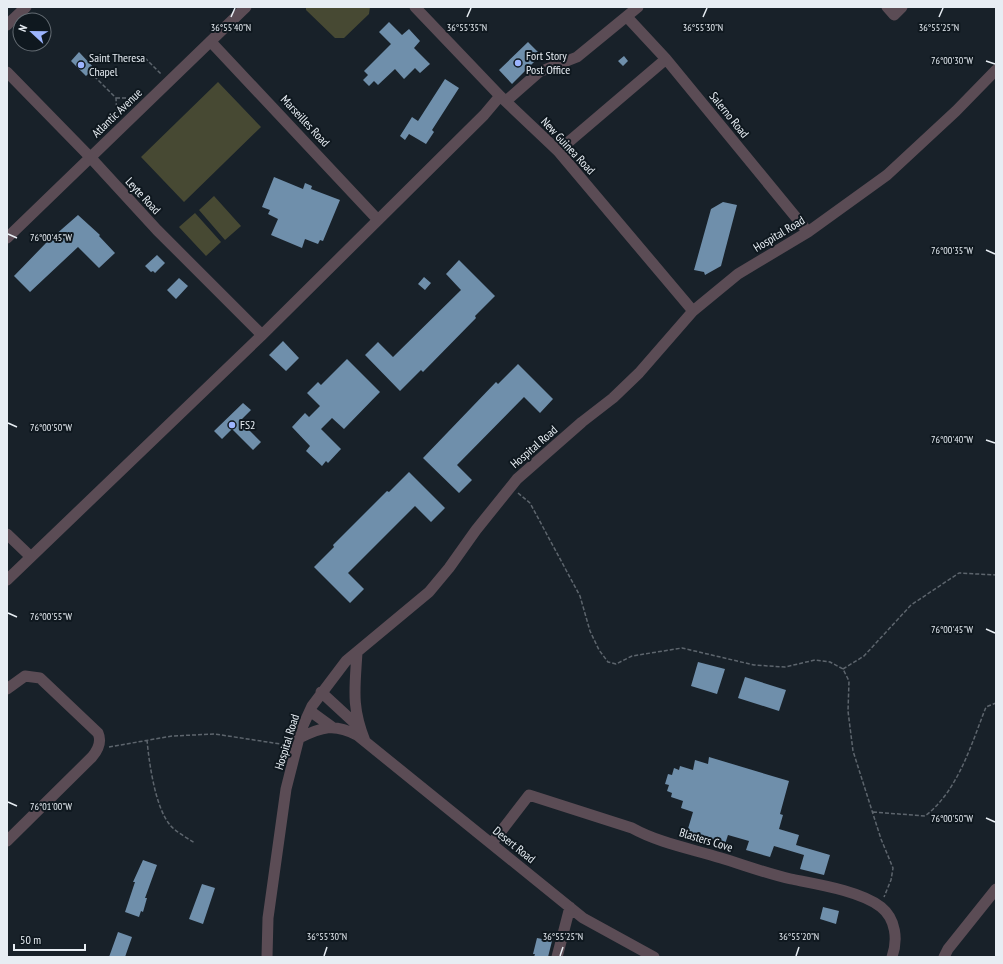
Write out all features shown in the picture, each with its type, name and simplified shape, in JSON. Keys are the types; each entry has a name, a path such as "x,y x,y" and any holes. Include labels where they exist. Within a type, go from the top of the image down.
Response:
{"street":[{"path":"7,25 26,7"},
{"name":"Atlantic Avenue","path":"7,238 246,7"},
{"name":"New Guinea Road","path":"415,7 503,98 558,151 693,312"},
{"path":"7,580 262,335 484,115 503,98 539,72 577,57 638,7"},
{"path":"887,7 894,15 902,7"},
{"name":"Salerno Road","path":"627,17 666,59 808,232"},
{"name":"Marseilles Road","path":"211,42 378,220"},
{"path":"558,151 666,59"},
{"name":"Hospital Road","path":"267,957 268,918 286,789 298,742 310,711 321,692 346,661 429,592 517,479 582,422 613,398 639,374 693,312 738,274 808,232 887,175 956,111 996,70"},
{"name":"Leyte Road","path":"7,72 90,157 157,230 262,335"},
{"path":"7,534 31,557"},
{"name":"Desert Road","path":"357,652 354,683 354,704 360,727 366,742"},
{"path":"7,689 25,676 40,678 98,733 100,737 98,749 92,757 7,841"},
{"name":"Desert Road","path":"321,692 360,727"},
{"name":"Desert Road","path":"310,711 332,727"},
{"name":"Desert Road","path":"298,742 317,729 332,727 346,729 366,742 583,918 654,957"},
{"name":"Blasters Cove","path":"492,843 529,795 632,828 642,833 681,846 791,879 805,881 870,899 887,913 893,923 895,936 892,957"},
{"path":"944,957 948,949 996,889"},
{"path":"558,957 570,907"}],"path":[{"path":"145,58 169,82"},
{"path":"90,72 116,98 131,98 143,107"},
{"path":"116,98 116,114 124,125"},
{"path":"511,487 530,503 543,525 580,596 590,631 599,650 608,662 616,664 632,656 682,648 754,665 785,667 814,660 830,662 844,669 849,681 848,711 853,751 881,840 893,868 891,880 880,906"},
{"path":"844,669 864,656 911,605 960,573 996,575"},
{"path":"872,812 925,816 938,806 956,778 986,707 996,703"},
{"path":"98,749 147,739 215,734 298,742"},
{"path":"147,739 149,765 158,799 170,825 195,843"}],"green space":[{"path":"306,7 370,7 369,14 344,38 335,38 306,10"},
{"path":"218,82 261,127 184,202 141,157"},
{"path":"214,196 241,226 225,240 199,210"},
{"path":"195,213 221,242 206,256 179,227"}],"building":[{"path":"389,22 402,35 409,29 420,41 414,48 430,64 420,73 415,68 404,79 395,69 378,85 374,81 369,86 363,80 368,75 364,71 391,44 379,32"},
{"path":"528,42 541,55 512,84 499,70"},
{"name":"Saint Theresa Chapel","path":"79,52 94,68 86,76 71,61"},
{"path":"624,56 628,61 623,66 618,61"},
{"path":"445,79 459,88 432,130 434,132 426,144 409,134 405,140 400,136 412,117 418,121"},
{"path":"274,177 303,189 305,183 312,186 311,189 340,200 323,241 320,240 318,244 305,239 302,248 271,235 278,219 268,214 270,210 262,207"},
{"path":"723,202 737,205 721,266 705,275 704,272 694,270 711,209"},
{"path":"78,215 100,235 99,236 115,253 99,268 78,247 30,292 14,276 46,243"},
{"path":"157,255 165,263 155,273 153,271 151,272 145,266"},
{"path":"459,260 495,296 475,316 476,318 423,372 421,370 400,391 365,355 378,342 393,357 461,290 446,274"},
{"path":"424,277 431,283 425,290 418,284"},
{"path":"179,278 188,286 176,299 167,290"},
{"path":"283,341 299,358 286,371 269,355"},
{"path":"347,359 380,392 344,429 332,418 321,429 341,449 328,463 326,461 322,466 306,451 310,446 292,427 305,413 309,417 320,406 307,393 318,382 321,385"},
{"path":"518,364 553,399 540,413 524,397 457,465 472,480 459,493 423,458 496,382 498,384"},
{"name":"FS2","path":"243,403 251,410 240,421 261,442 253,450 232,429 222,439 214,431"},
{"path":"409,472 445,508 431,522 415,506 348,573 364,589 350,603 314,567 334,547 333,545 387,491 389,492"},
{"path":"698,662 725,669 717,694 691,686"},
{"path":"745,677 786,690 779,711 738,698"},
{"path":"709,757 789,781 780,814 783,815 779,829 799,835 796,845 830,855 824,875 800,869 804,855 774,846 770,857 746,850 749,841 728,835 725,844 687,832 693,812 681,808 683,801 671,797 672,793 667,791 669,785 665,784 668,774 672,775 674,768 679,770 680,766 693,770 695,760 708,764"},
{"path":"143,860 157,865 145,898 147,898 143,912 141,911 139,917 125,912 135,882 133,882"},
{"path":"202,884 215,888 203,924 189,919"},
{"path":"823,907 839,911 836,924 820,919"},
{"path":"118,932 132,937 125,957 109,957"},
{"path":"537,938 552,941 548,957 534,957 535,954 533,954"}],"place":[{"name":"Fort Story Post Office","path":"518,63"},
{"name":"Saint Theresa Chapel","path":"81,65"},
{"name":"FS2","path":"232,425"}]}
